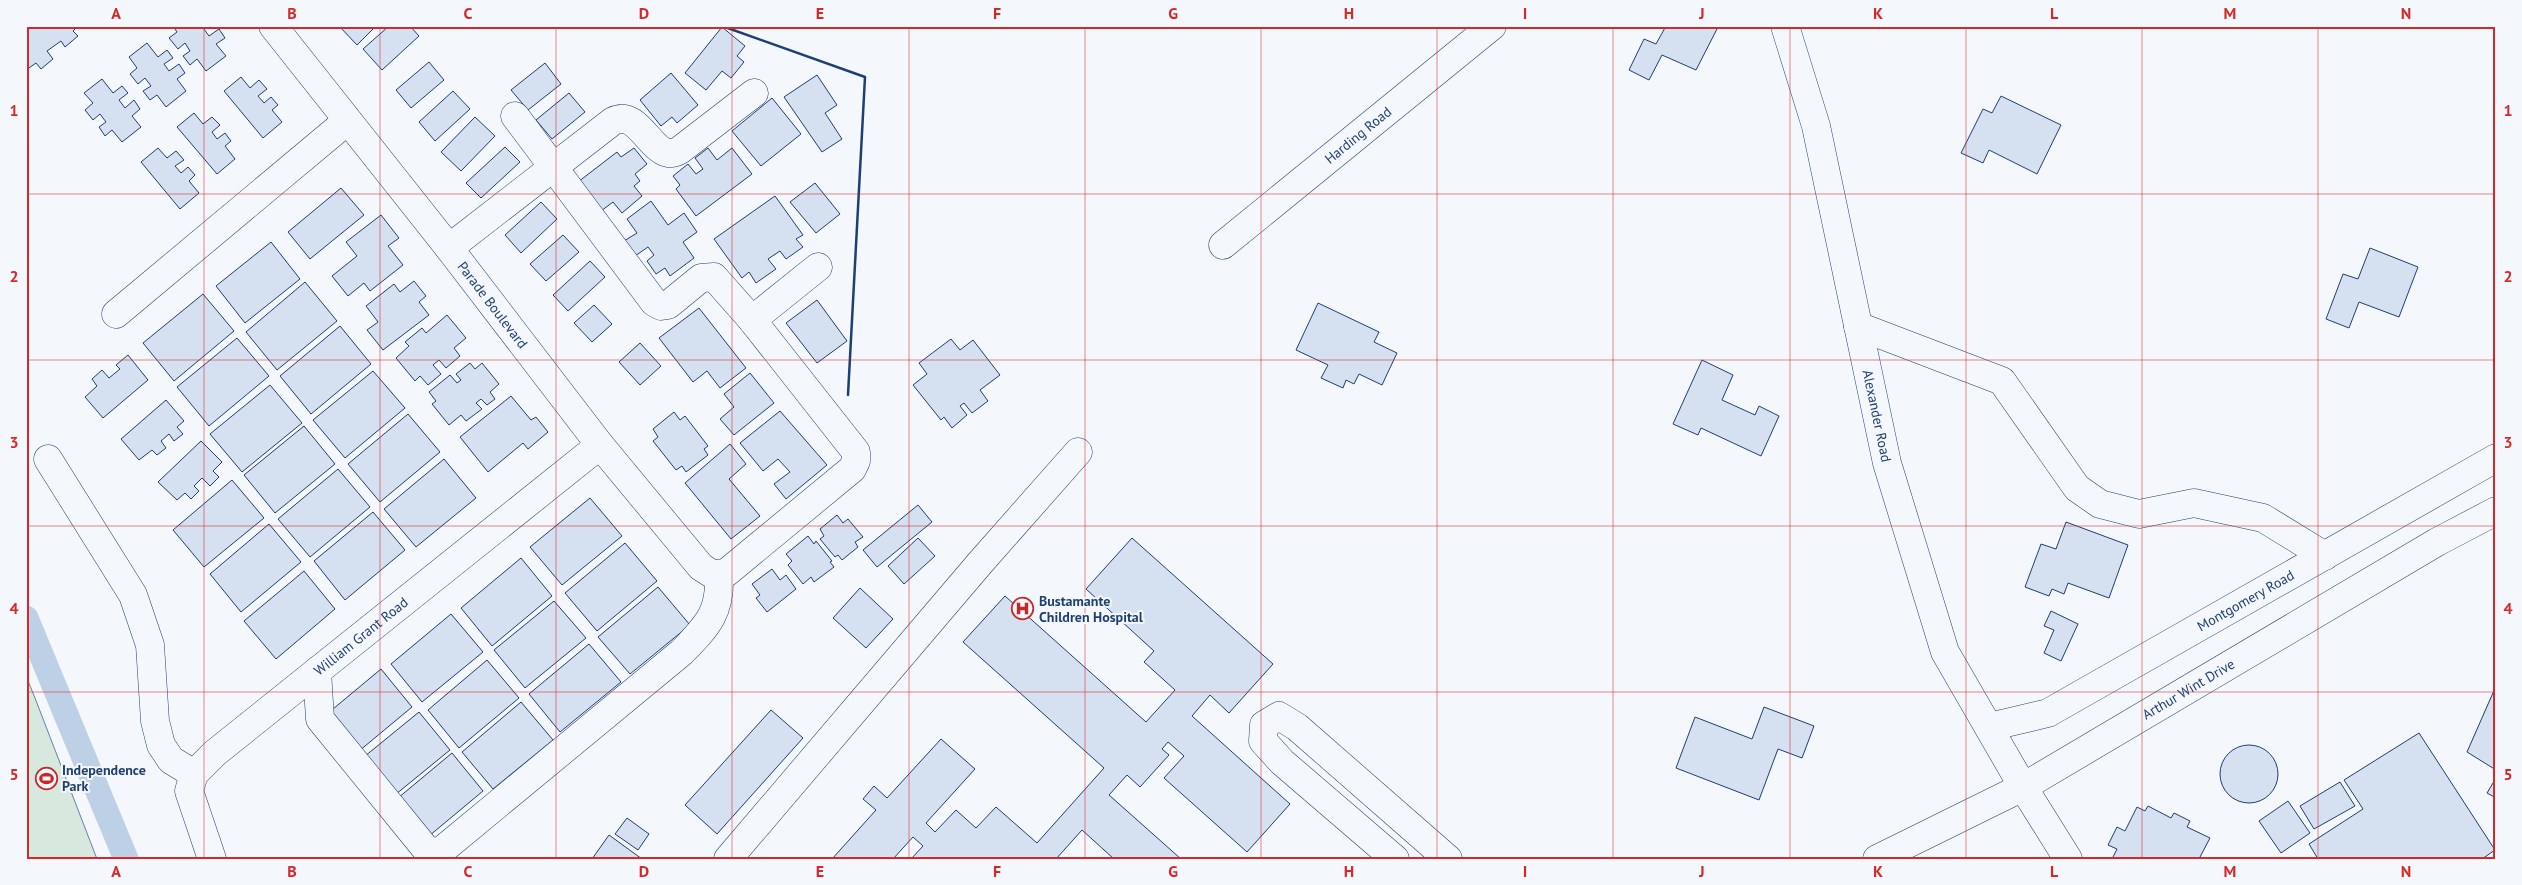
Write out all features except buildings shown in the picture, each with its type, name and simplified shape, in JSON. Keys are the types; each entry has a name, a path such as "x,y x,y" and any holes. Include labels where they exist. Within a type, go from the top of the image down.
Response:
{"street":[{"name":"Parade Boulevard","path":"273,26 450,248 600,445 701,566 712,574 719,574"},
{"name":"Harding Road","path":"1223,246 1492,26"},
{"name":"Alexander Road","path":"1785,26 1816,126 1887,463 1945,652 2023,787 2068,859"},
{"path":"450,248 614,121 623,118 633,122 663,152 676,152 754,93"},
{"path":"317,671 320,719 425,848 432,852 441,851 682,652 707,626 720,596 719,574 732,569 796,512 852,469 857,456 854,448 718,280 710,276 701,278 668,305 657,304 515,116"},
{"path":"116,314 347,121"},
{"path":"752,320 818,267"},
{"path":"1858,326 2002,381 2077,488 2100,504 2139,514 2194,503 2263,518 2325,556"},
{"name":"William Grant Road","path":"194,774 215,753 600,445"},
{"path":"728,859 980,563 1078,452"},
{"name":"Montgomery Road","path":"1988,727 2048,713 2496,458"},
{"path":"48,459 133,595 150,645 155,721 161,745 171,760 194,774 189,791 212,859"},
{"name":"Arthur Wint Drive","path":"1877,859 2023,787 2437,542 2496,511"},
{"path":"1395,859 1282,762 1263,741 1264,725 1279,716 1297,727 1448,859"}],"shaded area":[{"name":"Independence Park","path":"26,676 35,698 97,859 26,859"}],"waterway":[{"path":"26,618 126,859"}],"wall":[{"path":"722,26 865,77 848,395"}],"place":[{"name":"Bustamante Children Hospital","path":"1023,609"},
{"name":"Independence Park","path":"46,778"}]}
